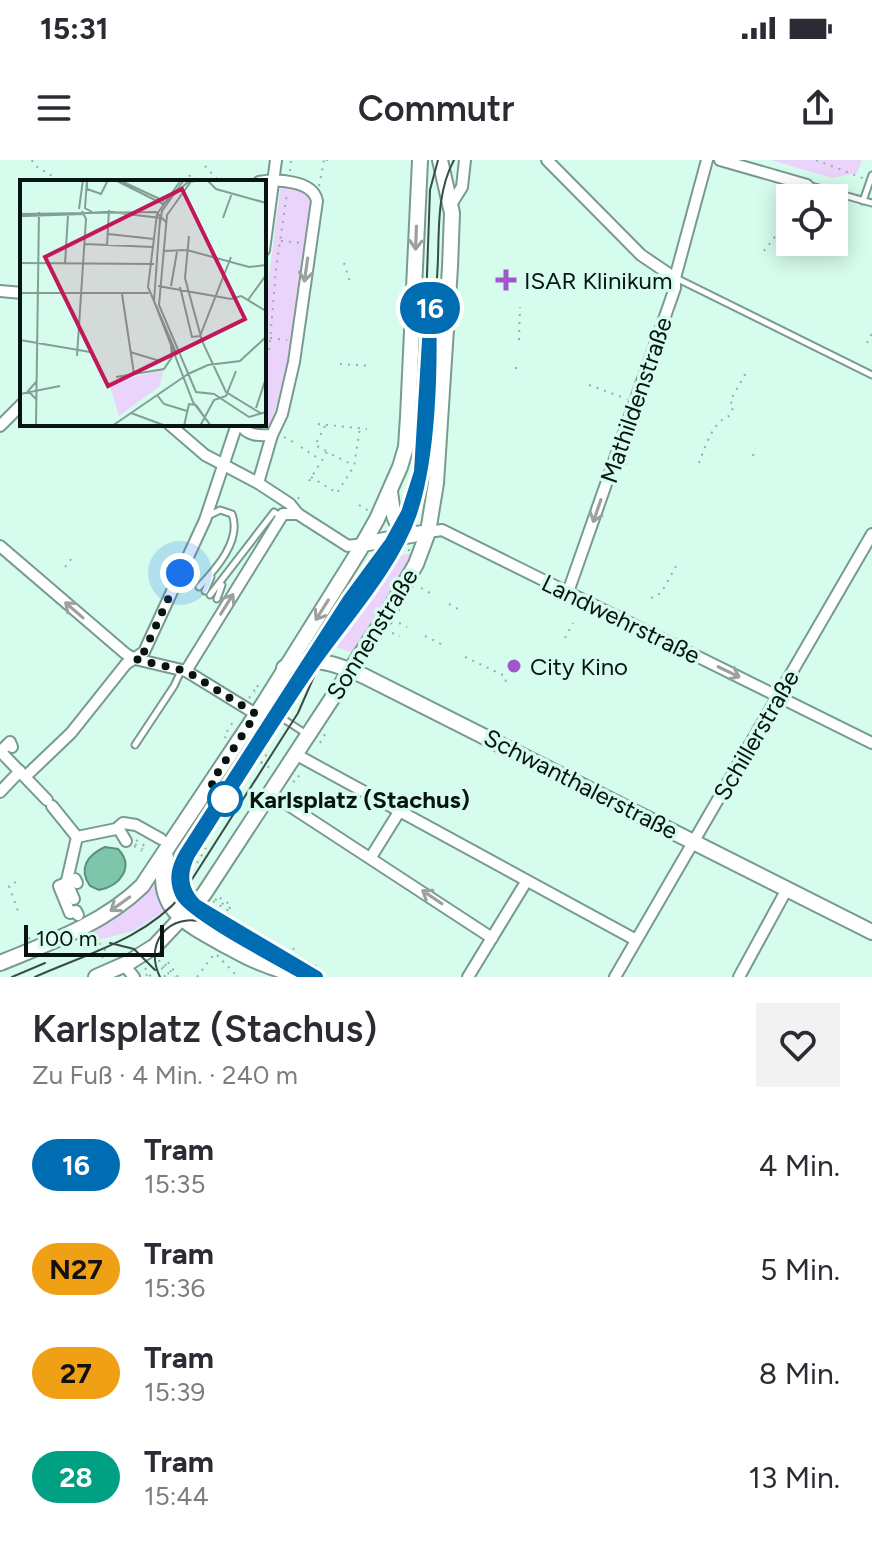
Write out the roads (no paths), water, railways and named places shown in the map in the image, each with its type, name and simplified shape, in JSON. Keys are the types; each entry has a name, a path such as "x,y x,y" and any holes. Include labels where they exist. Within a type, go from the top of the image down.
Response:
{"main road":[{"path":"0,963 83,922 137,890 170,847 256,706 284,668 363,544 390,492 406,447 420,160"},
{"name":"Sonnenstraße","path":"182,920 213,895 270,793 295,754 314,739 350,670 413,571 436,483 450,267 450,206 440,160"},
{"path":"390,492 396,523 403,530 423,538"},
{"name":"Landwehrstraße","path":"363,544 423,538"},
{"name":"Schwanthalerstraße","path":"284,668 294,662 309,661 350,670 872,932"},
{"path":"170,847 164,865 163,887 182,920 257,962 301,968"},
{"path":"96,977 123,970 182,920"}],"street":[{"path":"266,236 276,160"},
{"path":"450,206 462,187 465,160"},
{"path":"547,160 641,255 675,278"},
{"name":"Mathildenstraße","path":"568,592 675,288 675,278 707,160"},
{"path":"720,160 804,184"},
{"path":"258,483 294,362 317,203 315,193 307,187 266,182"},
{"path":"0,291 18,292"},
{"path":"0,426 20,406"},
{"path":"171,426 205,455 258,483 290,504 298,514 348,546 363,544"},
{"path":"0,792 39,764 80,723 126,664 144,652 205,520 237,426"},
{"path":"240,426 253,435 274,433"},
{"path":"184,670 278,514 298,514"},
{"name":"Landwehrstraße","path":"423,538 442,530 872,743"},
{"name":"Schillerstraße","path":"615,977 872,534"},
{"path":"0,546 126,654 135,659 184,670 256,706"},
{"path":"12,744 0,751 77,837 71,885 74,899"},
{"path":"295,754 636,940"},
{"path":"270,793 492,938"},
{"path":"371,857 399,812"},
{"path":"77,837 126,835 123,823 136,825 170,847"},
{"path":"50,880 71,885"},
{"path":"468,977 526,882"},
{"path":"71,885 59,886 70,913 76,911 83,922"},
{"path":"739,977 787,889"}],"lane":[{"path":"863,201 871,178"},
{"path":"848,197 872,203"},
{"path":"675,278 872,375"},
{"path":"199,587 213,572 231,542 236,524 232,514 220,510 205,520"},
{"path":"217,599 224,579 246,545 278,514"},
{"path":"213,572 208,593 224,579"},
{"path":"135,745 184,670"},
{"path":"256,706 314,739"}],"tram line":[{"path":"35,977 133,934 151,923 182,895 298,713 337,624 393,544 420,472 430,190 438,160"},
{"path":"433,309 442,195 454,160"},
{"name":"16","path":"309,977 193,908 179,890 177,873 185,854 349,599 391,542 407,513 420,472 430,308 425,452 417,492 404,530 393,553 308,670 184,866 185,890 196,905 317,977"},
{"path":"310,668 189,855 183,877 189,896 200,908 317,977"},
{"path":"160,977 155,950 166,930 187,920 214,927"},
{"path":"110,943 134,949 155,970"},
{"path":"12,977 45,963"}],"place":[{"name":"ISAR Klinikum","path":"506,280"},
{"name":"City Kino","path":"514,666"},
{"name":"Karlsplatz (Stachus)","path":"225,799"}]}
